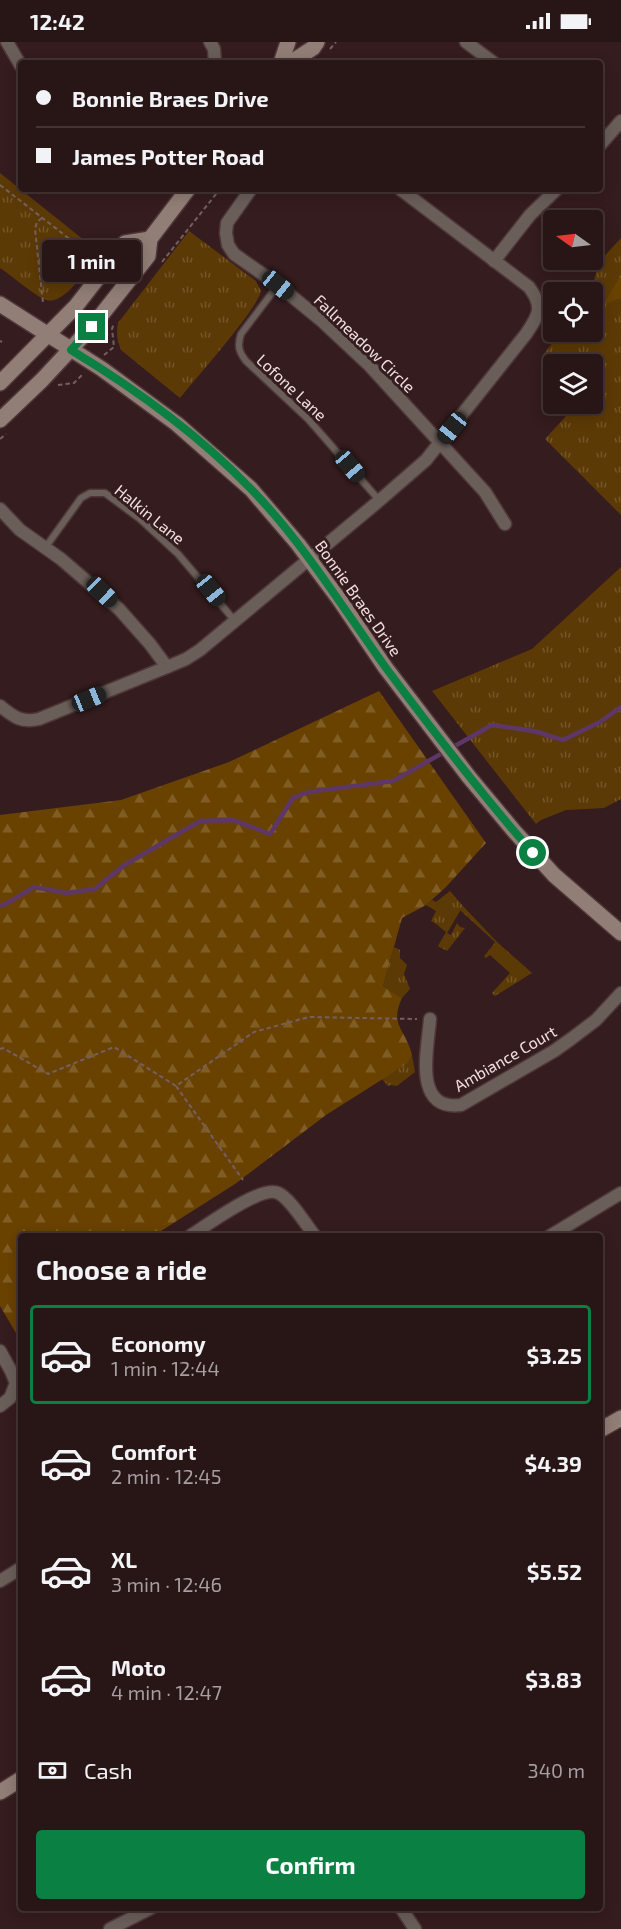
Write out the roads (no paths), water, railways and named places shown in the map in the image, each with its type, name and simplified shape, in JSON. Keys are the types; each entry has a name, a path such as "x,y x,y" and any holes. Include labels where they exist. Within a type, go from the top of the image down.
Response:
{"street":[{"path":"7,42 18,61"},
{"path":"210,42 214,49 215,60"},
{"path":"282,60 288,42"},
{"path":"295,60 318,42"},
{"path":"466,42 490,60"},
{"path":"603,141 621,121"},
{"path":"0,420 42,380 95,323 148,256 150,239 186,192"},
{"name":"Fallmeadow Circle","path":"249,192 227,223 228,244 234,254 278,285 346,343 485,492 505,524"},
{"path":"0,706 18,719 28,722 186,659 200,650 380,501 426,460 536,320 539,306 537,297 529,287 404,192"},
{"path":"494,261 530,215 554,192"},
{"path":"0,383 76,306 125,243 150,239"},
{"name":"Bonnie Braes Drive","path":"0,304 102,369 177,424 251,489 309,559 385,667 469,777 554,875 621,933"},
{"path":"0,509 20,531 81,576 119,609 167,668"},
{"name":"Ambiance Court","path":"430,1019 426,1073 428,1089 442,1104 461,1105 554,1051 596,1020 621,993"},
{"path":"195,1233 252,1197 270,1191 277,1192 286,1198 313,1233"},
{"path":"555,1233 621,1193"},
{"path":"0,1351 16,1383 10,1398 0,1406"},
{"path":"603,1428 621,1418"},
{"path":"0,1581 18,1570"},
{"path":"0,1791 18,1781"},
{"path":"110,1929 145,1911"},
{"path":"403,1911 415,1929"}],"lane":[{"name":"Lofone Lane","path":"278,285 241,334 239,352 246,362 308,419 380,501"},
{"name":"Halkin Lane","path":"45,548 81,498 90,493 105,493 140,519 178,554 235,621"}],"waterway":[{"path":"0,905 6,904 34,887 67,893 95,889 123,866 200,821 233,820 270,834 293,798 308,792 393,781 492,725 534,731 563,740 600,722 621,707"}]}
